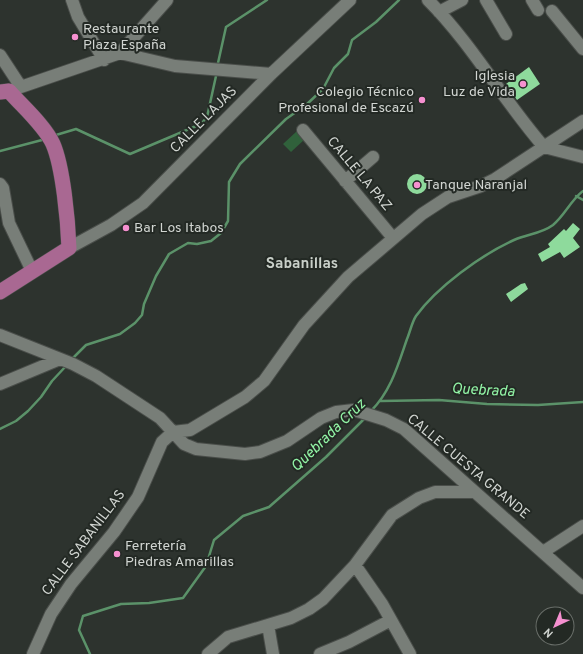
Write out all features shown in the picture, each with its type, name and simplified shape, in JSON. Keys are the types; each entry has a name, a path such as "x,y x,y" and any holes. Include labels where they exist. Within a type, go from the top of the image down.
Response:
{"main road":[{"path":"0,292 69,248 68,227 59,166 53,143 10,90"}],"street":[{"path":"72,0 78,17 104,60"},
{"path":"0,55 10,90 104,60 120,53 167,0"},
{"name":"CALLE LAJAS","path":"69,248 111,225 142,203 271,74 350,0"},
{"path":"428,0 485,68 524,124 544,147 583,157"},
{"path":"439,12 462,0"},
{"path":"486,0 506,34"},
{"path":"552,11 583,49"},
{"path":"120,53 175,66 271,74"},
{"path":"173,432 190,430 245,397 264,381 304,325 348,277 422,214 448,197 495,179 583,121"},
{"name":"CALLE LA PAZ","path":"303,130 393,238"},
{"path":"345,180 373,157"},
{"path":"0,184 3,188 9,224 32,271"},
{"name":"CALLE CUESTA GRANDE","path":"0,335 73,364 125,393 160,418 184,444 196,449 245,454 260,452 287,441 320,418 336,412 354,410 386,420 404,429 583,588"},
{"path":"0,384 60,360"},
{"name":"CALLE SABANILLAS","path":"33,654 50,614 71,584 118,526 138,496 162,442 173,432"},
{"path":"208,654 228,637 291,618 309,609 323,599 355,565 392,515 419,498 435,492 475,492"},
{"path":"543,552 583,526"},
{"path":"355,565 391,620 410,654"},
{"path":"320,654 344,649 349,642 391,620"},
{"path":"268,625 273,654"}],"green space":[{"path":"297,131 305,139 291,152 283,144"}],"building":[{"name":"Iglesia Luz de Vida","path":"529,67 540,84 517,100 506,84"},
{"name":"Tanque Naranjal","path":"417,174 424,177 427,184 424,191 417,194 410,191 407,184 410,177"},
{"path":"573,223 580,229 573,238 580,247 564,258 560,252 542,262 538,254 550,247 548,244 564,229 566,231"},
{"path":"525,283 528,289 511,302 506,294"}],"waterway":[{"path":"218,63 226,27 267,0"},
{"path":"72,359 86,345 120,334 135,323 142,315 144,304 156,276 169,254 188,243 197,244 211,241 221,233 228,221 229,182 240,164 286,119 306,105 323,89 334,68 348,54 352,40 376,22 399,0"},
{"path":"56,135 76,129 130,154 201,124 207,117 216,76"},
{"path":"0,151 42,140"},
{"name":"Quebrada Cruz","path":"371,411 384,395 389,386 397,368 413,321 425,305 460,273 488,254 514,240 544,230 553,225 583,191"},
{"name":"Quebrada Cruz","path":"576,196 583,200"},
{"path":"0,429 16,421 28,411 66,366"},
{"name":"Quebrada","path":"381,401 439,400 487,404 538,405 583,402"},
{"name":"Quebrada Cruz","path":"90,654 79,630 83,616 121,604 149,603 183,598 206,566 214,540 243,516 269,507 326,457 365,418"}],"place":[{"name":"Restaurante Plaza España","path":"75,37"},
{"name":"Iglesia Luz de Vida","path":"523,84"},
{"name":"Colegio Técnico Profesional de Escazú","path":"422,100"},
{"name":"Tanque Naranjal","path":"417,185"},
{"name":"Bar Los Itabos","path":"126,228"},
{"name":"Ferretería Piedras Amarillas","path":"117,554"}],"district":[{"name":"Sabanillas","path":"302,264"}]}
